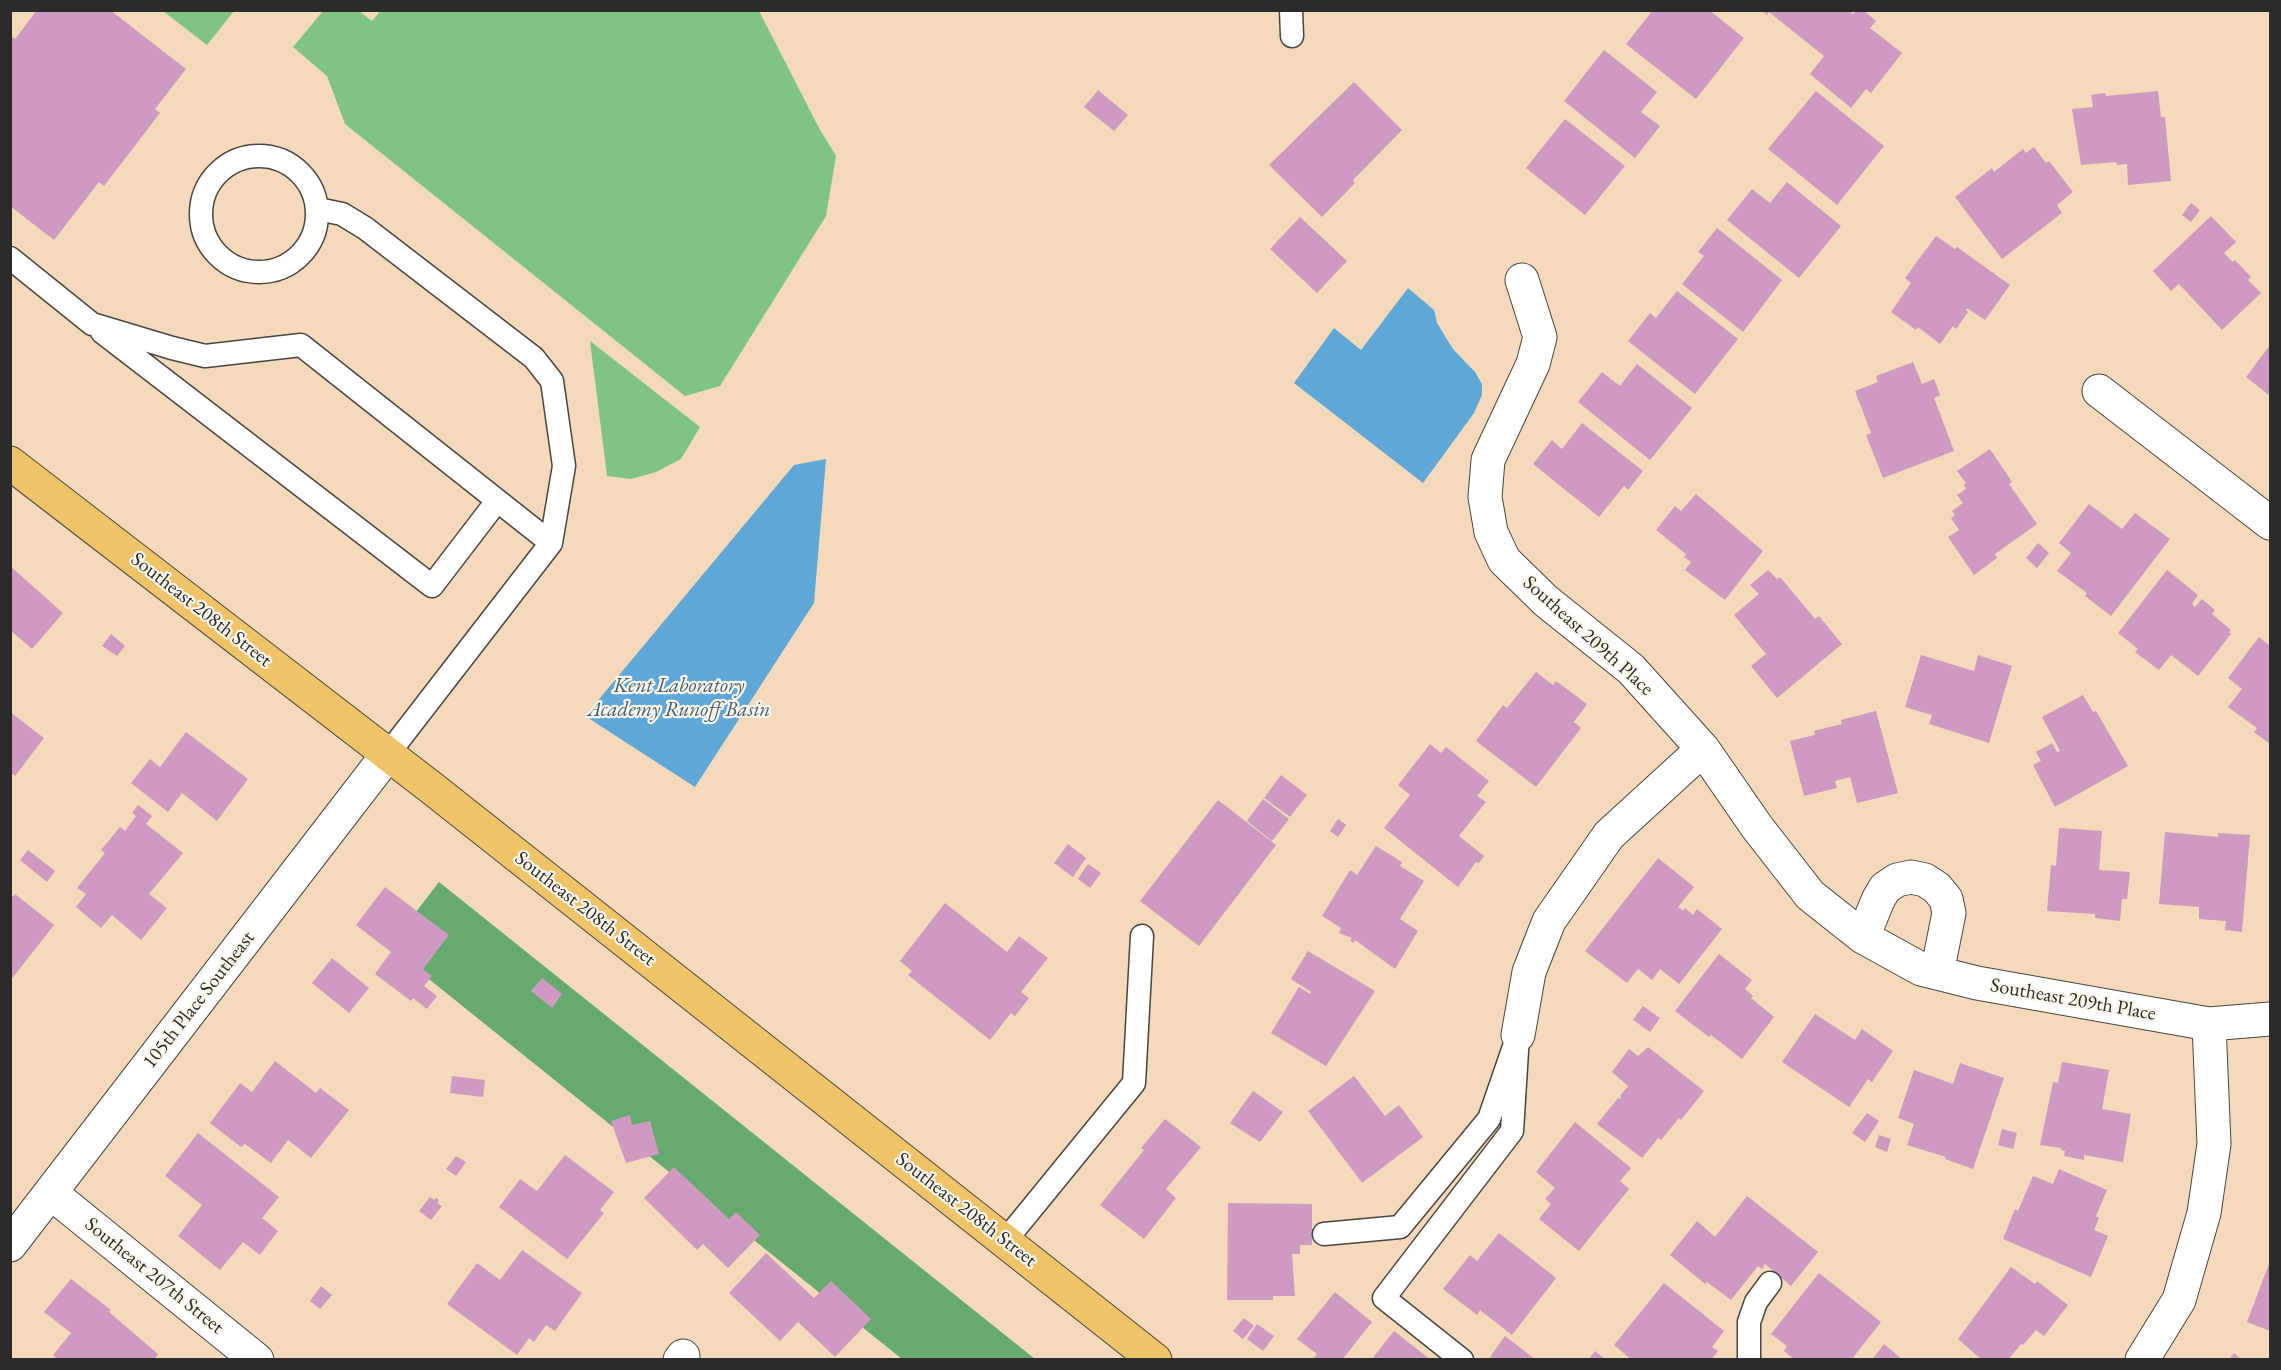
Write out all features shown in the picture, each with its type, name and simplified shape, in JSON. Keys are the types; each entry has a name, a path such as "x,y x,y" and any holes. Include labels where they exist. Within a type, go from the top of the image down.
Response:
{"main road":[{"name":"Southeast 208th Street","path":"10,463 388,754 1155,1359"}],"street":[{"name":"Southeast 209th Place","path":"1522,280 1540,337 1533,364 1488,460 1485,497 1491,532 1504,560 1546,601 1631,669 1703,749 1757,827 1810,895 1863,937 1921,969 1977,982 2209,1024 2271,1019"},
{"path":"2099,391 2271,523"},
{"path":"1518,1035 1529,972 1549,921 1609,835 1703,749"},
{"name":"105th Place Southeast","path":"10,1245 388,754"},
{"path":"1863,937 1878,900 1886,888 1897,880 1911,877 1925,880 1937,888 1946,899 1949,913 1937,973"},
{"path":"2142,1359 2179,1300 2204,1213 2214,1144 2209,1024"},
{"name":"Southeast 207th Street","path":"51,1193 257,1359"}],"lane":[{"path":"1291,10 1292,36"},
{"path":"254,156 273,157 290,164 304,175 314,191 318,209 317,227 310,244 298,258 283,268 264,273 246,271 229,264 215,253 205,237 201,219 202,201 209,184 220,170 237,160 254,156"},
{"path":"318,209 342,214 365,228 534,358 552,381 564,466 551,543 388,754"},
{"path":"10,258 432,586 496,501"},
{"path":"92,324 205,356 300,345 551,543"},
{"path":"1005,1241 1134,1083 1142,936"},
{"path":"1324,1234 1400,1227 1489,1119 1518,1035"},
{"path":"1462,1359 1384,1298 1512,1131 1518,1035"},
{"path":"1749,1359 1749,1322 1756,1302 1770,1283"}],"green space":[{"path":"381,10 759,11 819,128 836,156 826,216 720,386 685,396 345,124 327,76 293,47 323,11 359,11 372,21"},
{"path":"163,11 234,11 207,45"},
{"path":"590,341 700,427 681,459 656,472 631,479 607,476"},
{"path":"439,882 1035,1359 902,1359 389,947"}],"water":[{"path":"1408,288 1434,310 1437,323 1453,349 1475,372 1482,384 1482,395 1474,413 1423,483 1294,383 1334,328 1361,350"},
{"name":"Kent Laboratory Academy Runoff Basin","path":"826,459 814,603 695,787 585,716 794,465"}],"building":[{"path":"37,10 110,10 186,69 155,109 160,113 104,186 99,182 54,240 10,206 10,35 15,39"},
{"path":"1653,10 1709,10 1744,38 1696,99 1626,44"},
{"path":"1761,10 1848,10 1853,14 1856,10 1863,10 1876,21 1870,28 1902,53 1871,93 1866,89 1851,108 1810,74 1824,56 1769,12 1767,15"},
{"path":"1604,50 1657,92 1641,112 1660,126 1635,158 1564,101"},
{"path":"1354,82 1402,130 1353,180 1355,183 1322,217 1269,165"},
{"path":"1098,90 1128,115 1114,131 1084,107"},
{"path":"1816,91 1884,146 1837,205 1768,149"},
{"path":"2158,91 2161,117 2165,117 2171,181 2128,185 2127,164 2117,165 2116,162 2081,165 2072,109 2093,107 2091,95 2105,93 2106,96"},
{"path":"1565,119 1625,166 1585,215 1526,168"},
{"path":"2034,147 2046,163 2049,161 2073,192 2057,205 2062,213 2002,259 1955,197 1992,168 1994,172 2023,149 2026,153"},
{"path":"1787,182 1841,226 1799,278 1727,220 1752,189 1770,203"},
{"path":"2191,203 2200,210 2191,222 2182,215"},
{"path":"2211,216 2236,242 2224,253 2233,262 2235,260 2251,277 2248,280 2261,293 2222,330 2179,284 2171,291 2153,271"},
{"path":"1300,217 1347,261 1317,293 1270,249"},
{"path":"1717,228 1782,280 1743,332 1682,284 1704,256 1698,252"},
{"path":"1936,236 1955,249 1957,247 2010,285 1985,320 1967,308 1968,312 1956,329 1953,326 1940,344 1918,327 1916,330 1891,312 1911,283 1905,278"},
{"path":"1677,291 1738,339 1695,394 1628,341 1650,313 1656,318"},
{"path":"2270,345 2270,396 2246,377"},
{"path":"1913,362 1922,384 1934,379 1940,395 1934,398 1954,451 1883,478 1866,435 1871,433 1855,391 1878,382 1876,376"},
{"path":"1637,364 1692,408 1650,460 1578,402 1602,372 1620,386"},
{"path":"1582,423 1643,471 1628,490 1624,486 1599,517 1533,464 1552,440 1562,449"},
{"path":"1990,449 2012,482 2009,484 2037,524 1995,554 1997,558 1974,575 1948,537 1959,530 1951,518 1955,515 1952,511 1963,503 1957,495 1966,489 1964,485 1966,483 1957,471"},
{"path":"1696,494 1763,551 1725,600 1685,570 1691,562 1684,557 1686,554 1656,530 1675,506 1681,511"},
{"path":"2089,504 2122,529 2135,513 2170,539 2111,616 2085,596 2087,593 2057,571 2071,553 2059,543"},
{"path":"2038,543 2049,553 2037,568 2026,558"},
{"path":"10,566 63,613 32,649 10,630"},
{"path":"1768,570 1777,579 1780,577 1815,619 1819,616 1842,644 1777,698 1751,666 1766,654 1734,615 1759,594 1750,585"},
{"path":"2167,570 2198,595 2192,604 2195,607 2202,599 2215,610 2212,614 2231,630 2229,632 2231,634 2198,676 2171,655 2159,670 2135,652 2138,649 2118,633"},
{"path":"111,634 125,646 117,656 102,646"},
{"path":"2259,637 2270,646 2270,744 2254,732 2257,728 2228,707 2242,689 2228,678"},
{"path":"1921,655 1974,671 1978,655 2012,666 1989,743 1929,724 1932,715 1905,707"},
{"path":"1536,672 1553,685 1556,681 1587,704 1574,722 1581,728 1536,787 1476,741 1503,705 1507,708"},
{"path":"2083,695 2093,712 2096,711 2128,766 2055,807 2033,765 2041,761 2036,752 2052,743 2057,752 2060,751 2042,717"},
{"path":"1876,711 1898,793 1857,803 1850,777 1835,781 1837,788 1804,796 1790,741 1815,735 1814,731 1842,724 1841,720"},
{"path":"10,712 44,738 15,776 10,772"},
{"path":"186,732 248,779 217,821 182,793 168,812 131,783 150,759 160,767"},
{"path":"1430,744 1441,753 1446,747 1489,781 1477,796 1486,802 1459,836 1484,856 1479,863 1476,862 1458,887 1384,828 1410,795 1398,785"},
{"path":"1281,775 1307,795 1290,817 1264,798"},
{"path":"1263,799 1289,819 1272,841 1247,821"},
{"path":"1218,800 1276,845 1199,946 1140,901"},
{"path":"138,805 152,816 146,824 183,853 149,894 167,908 141,940 112,915 101,928 76,907 86,894 77,888 105,853 101,850 120,827 125,831 136,816 132,813"},
{"path":"1338,819 1346,825 1338,837 1330,831"},
{"path":"2059,828 2102,831 2099,870 2130,872 2127,899 2122,899 2120,921 2095,918 2095,914 2047,911 2051,865 2056,866"},
{"path":"2165,832 2218,837 2218,833 2250,835 2242,932 2225,930 2226,921 2199,919 2199,907 2159,904"},
{"path":"1068,844 1086,858 1073,877 1054,863"},
{"path":"1376,846 1402,862 1400,866 1424,881 1400,919 1418,931 1395,969 1355,940 1353,943 1350,940 1352,938 1339,933 1341,928 1322,916 1350,870 1357,875"},
{"path":"28,850 55,871 47,882 20,860"},
{"path":"1658,858 1694,887 1678,907 1683,911 1685,908 1693,915 1697,909 1722,929 1679,984 1660,969 1652,980 1638,969 1627,983 1585,951"},
{"path":"1088,864 1101,873 1090,888 1078,879"},
{"path":"385,887 449,935 423,969 432,976 424,986 437,996 427,1009 413,998 411,1001 375,974 391,952 356,925"},
{"path":"15,894 54,925 10,981 10,899"},
{"path":"945,903 1007,952 1019,936 1048,958 1021,992 1029,998 1015,1016 1011,1013 990,1040 908,975 912,971 900,961"},
{"path":"1308,951 1375,991 1326,1066 1271,1033 1299,987 1310,994 1311,992 1291,979"},
{"path":"1719,954 1752,980 1745,989 1753,996 1751,998 1774,1017 1742,1059 1675,1011"},
{"path":"332,958 369,988 349,1013 312,983"},
{"path":"542,978 562,994 552,1008 531,991"},
{"path":"1643,1006 1660,1018 1650,1032 1633,1020"},
{"path":"1815,1014 1855,1040 1862,1029 1893,1051 1872,1082 1868,1079 1849,1107 1782,1062"},
{"path":"1648,1047 1704,1091 1681,1120 1679,1118 1661,1140 1658,1138 1642,1158 1597,1124 1618,1098 1620,1099 1628,1086 1612,1072 1629,1049 1638,1056"},
{"path":"275,1061 316,1093 320,1088 349,1110 311,1158 288,1140 271,1163 245,1144 241,1147 210,1123 240,1083 252,1092"},
{"path":"2062,1062 2109,1070 2102,1109 2131,1114 2123,1162 2084,1155 2084,1160 2064,1156 2065,1151 2061,1148 2040,1145 2053,1082 2058,1083"},
{"path":"1960,1063 2004,1078 1973,1169 1945,1159 1946,1157 1907,1145 1914,1124 1898,1118 1914,1070 1953,1084"},
{"path":"452,1076 485,1080 483,1097 450,1093"},
{"path":"1354,1076 1385,1116 1399,1105 1423,1137 1362,1183 1308,1111"},
{"path":"1253,1091 1283,1112 1260,1142 1230,1123"},
{"path":"1867,1113 1879,1121 1865,1142 1852,1133"},
{"path":"630,1115 632,1125 650,1121 659,1154 626,1163 611,1121"},
{"path":"1165,1119 1201,1147 1166,1189 1176,1198 1144,1239 1100,1205 1144,1150 1141,1148"},
{"path":"1575,1122 1631,1168 1620,1181 1629,1189 1579,1251 1539,1219 1551,1204 1545,1199 1555,1188 1536,1172"},
{"path":"2002,1129 2017,1133 2013,1149 1998,1145"},
{"path":"198,1133 279,1197 262,1218 278,1231 260,1255 243,1242 220,1270 178,1236 202,1205 165,1176"},
{"path":"1879,1135 1891,1139 1887,1152 1875,1147"},
{"path":"565,1155 614,1192 600,1210 604,1213 567,1259 499,1207 520,1179 537,1191"},
{"path":"456,1156 466,1162 456,1176 446,1169"},
{"path":"674,1167 729,1219 736,1212 760,1235 728,1268 703,1244 697,1250 644,1198"},
{"path":"2059,1169 2107,1190 2096,1216 2099,1218 2094,1230 2108,1236 2091,1277 2003,1239 2015,1209 2018,1211 2033,1176 2053,1184"},
{"path":"1747,1196 1818,1252 1791,1286 1765,1264 1762,1269 1758,1266 1731,1300 1707,1282 1705,1284 1670,1255 1697,1221 1715,1237"},
{"path":"430,1197 439,1200 437,1203 442,1206 431,1220 419,1211"},
{"path":"1228,1203 1312,1204 1312,1245 1300,1245 1300,1254 1292,1254 1295,1296 1273,1296 1273,1300 1227,1300"},
{"path":"1499,1233 1556,1278 1512,1335 1480,1310 1477,1315 1443,1289 1470,1255 1477,1261"},
{"path":"522,1250 582,1293 555,1331 546,1325 534,1342 529,1338 517,1355 447,1304 477,1263 500,1280"},
{"path":"766,1253 814,1298 831,1281 871,1319 835,1357 798,1322 780,1341 729,1293"},
{"path":"2270,1261 2270,1331 2247,1322"},
{"path":"2011,1267 2035,1284 2037,1281 2068,1305 2044,1336 2036,1330 2008,1360 1982,1360 1958,1339"},
{"path":"1819,1273 1881,1322 1851,1360 1795,1360 1784,1351 1787,1346 1771,1334"},
{"path":"71,1279 111,1310 109,1312 158,1354 154,1360 58,1360 53,1355 71,1333 44,1312"},
{"path":"1664,1283 1724,1331 1712,1347 1718,1351 1711,1360 1632,1360 1614,1345"},
{"path":"321,1286 332,1295 320,1309 310,1301"},
{"path":"1335,1292 1372,1322 1342,1360 1312,1360 1317,1354 1297,1339"},
{"path":"1244,1318 1254,1326 1243,1339 1233,1331"},
{"path":"1257,1324 1274,1336 1263,1351 1247,1339"},
{"path":"1394,1331 1431,1360 1371,1360"},
{"path":"1505,1336 1536,1360 1493,1360 1490,1357"},
{"path":"1884,1344 1903,1360 1872,1360"},
{"path":"1595,1351 1606,1360 1588,1360"},
{"path":"2234,1353 2242,1360 2229,1360"}]}
